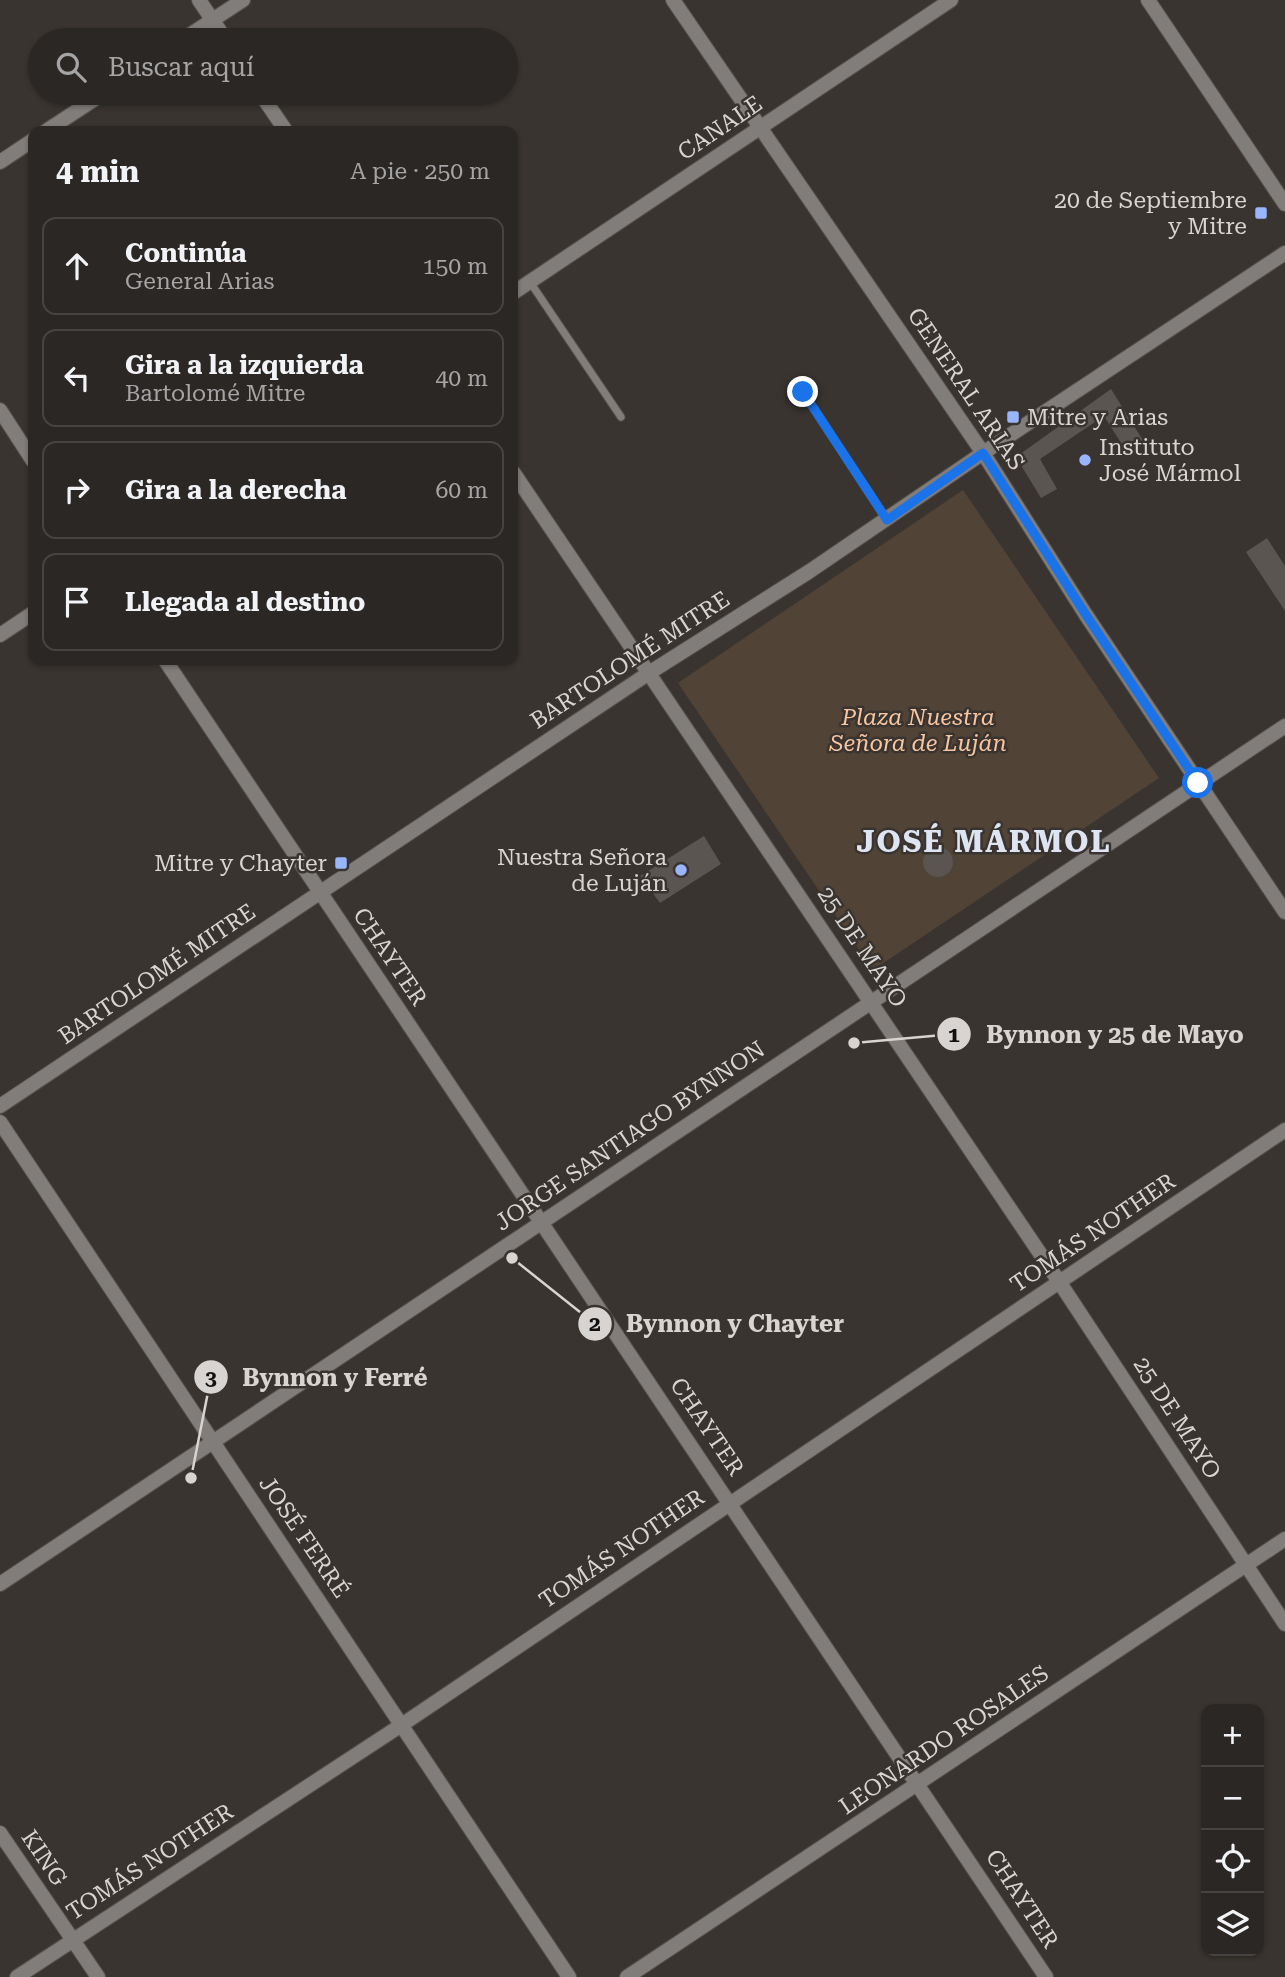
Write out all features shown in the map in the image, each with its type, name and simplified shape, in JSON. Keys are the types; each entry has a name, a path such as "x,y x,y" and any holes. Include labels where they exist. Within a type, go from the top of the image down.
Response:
{"street":[{"path":"199,0 218,28"},
{"path":"200,28 243,0"},
{"name":"GENERAL ARIAS","path":"673,0 983,453 1086,615 1285,912"},
{"name":"CANALE","path":"518,290 951,0"},
{"path":"1148,0 1285,204"},
{"path":"54,126 86,105"},
{"path":"268,105 283,126"},
{"path":"0,162 28,143"},
{"name":"BARTOLOMÉ MITRE","path":"0,1106 649,673 887,520 983,453 1285,253"},
{"path":"0,410 28,453"},
{"name":"25 DE MAYO","path":"518,479 872,1002 1285,1624"},
{"path":"0,635 28,616"},
{"name":"CHAYTER","path":"168,665 1046,1977"},
{"name":"JORGE SANTIAGO BYNNON","path":"0,1584 1285,726"},
{"name":"JOSÉ FERRÉ","path":"0,1122 569,1977"},
{"name":"TOMÁS NOTHER","path":"17,1977 402,1724 1285,1130"},
{"name":"LEONARDO ROSALES","path":"627,1977 1285,1539"},
{"name":"KING","path":"0,1833 98,1977"}],"lane":[{"path":"530,282 621,416"},
{"path":"803,392 887,520"}],"green space":[{"name":"Plaza Nuestra Señora de Luján","path":"963,490 1159,778 873,970 678,683"}],"building":[{"path":"1111,389 1144,442 1128,454 1104,416 1040,459 1057,489 1041,498 1016,457"},
{"path":"1267,538 1285,566 1285,611 1246,552"},
{"name":"Nuestra Señora de Luján","path":"704,836 721,864 660,903 640,876"},
{"path":"938,847 949,851 953,862 949,873 938,877 927,873 923,862 927,851"}],"place":[{"name":"20 de Septiembre y Mitre","path":"1261,213"},
{"name":"Mitre y Arias","path":"1013,417"},
{"name":"Instituto José Mármol","path":"1085,460"},
{"name":"Mitre y Chayter","path":"341,863"},
{"name":"Nuestra Señora de Luján","path":"681,870"},
{"name":"Bynnon y 25 de Mayo","path":"854,1043"},
{"name":"Bynnon y Chayter","path":"512,1258"},
{"name":"Bynnon y Ferré","path":"191,1478"}],"district":[{"name":"JOSÉ MÁRMOL","path":"984,841"}],"route":[{"path":"803,392 887,520 983,453 1086,615 1198,783"}]}
